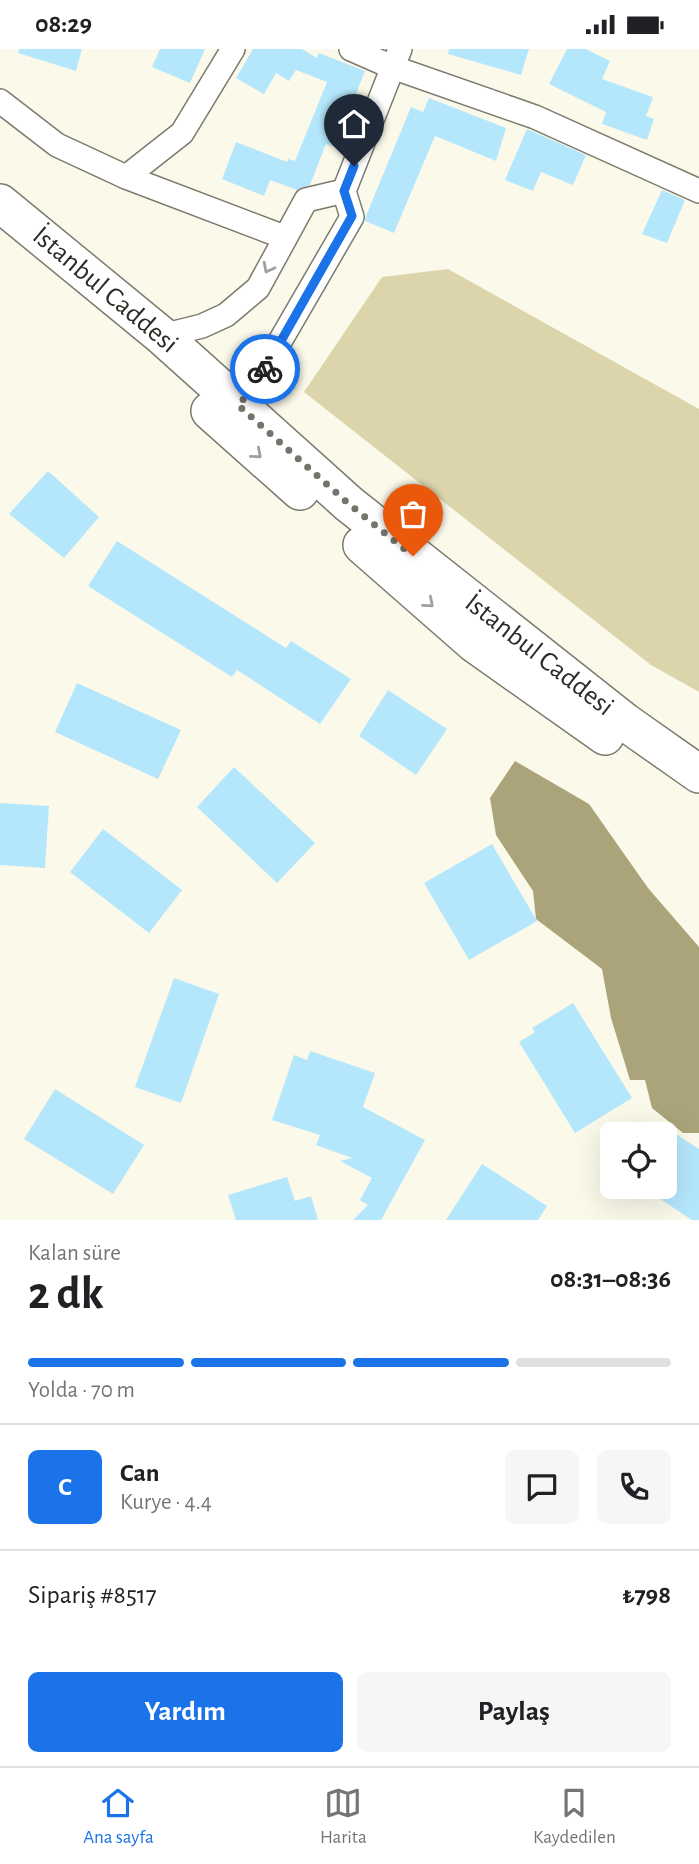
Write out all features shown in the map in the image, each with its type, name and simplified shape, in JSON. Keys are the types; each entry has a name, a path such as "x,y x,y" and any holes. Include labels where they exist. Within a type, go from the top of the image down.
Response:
{"main road":[{"name":"İstanbul Caddesi","path":"0,203 162,336 230,414 475,644 699,801"},
{"name":"İstanbul Caddesi","path":"0,235 349,504 625,722 699,774"}],"street":[{"path":"126,177 182,132 233,49"},
{"path":"351,49 396,58 699,191"},
{"path":"230,414 253,389 352,216 344,191 396,58"},
{"path":"0,101 57,145 126,177 284,237"},
{"path":"162,336 226,315 258,288 306,200 344,191"}],"shaded area":[{"path":"448,269 699,409 699,692 651,665 304,392 382,277"},
{"path":"515,761 589,804 648,888 699,947 699,1133 683,1133 677,1128 677,1122 669,1122 652,1108 645,1080 630,1080 611,1018 602,969 536,919 533,891 496,835 490,798"}],"building":[{"path":"19,49 82,49 76,71 18,53"},
{"path":"160,49 205,49 190,83 152,67"},
{"path":"253,49 302,49 317,58 319,53 365,71 335,147 326,144 310,185 297,190 270,180 264,196 222,179 236,142 287,162 288,159 295,161 327,82 296,70 289,81 276,73 264,94 236,78"},
{"path":"449,49 529,49 521,75 448,54"},
{"path":"567,49 586,49 610,61 602,79 653,97 646,116 654,119 647,140 602,124 606,112 549,84"},
{"path":"429,98 506,128 496,161 435,136 394,233 365,221 366,216 411,107 423,112"},
{"path":"527,129 586,155 573,185 541,172 533,191 505,180"},
{"path":"662,190 685,200 667,243 642,234"},
{"path":"48,471 99,517 64,558 9,514"},
{"path":"117,541 286,648 291,641 351,679 320,724 237,670 232,677 88,586"},
{"path":"77,683 181,730 158,779 55,732"},
{"path":"388,690 447,729 416,775 359,736"},
{"path":"234,767 315,843 277,883 197,807"},
{"path":"0,803 49,806 45,868 0,865"},
{"path":"103,829 182,890 149,933 70,872"},
{"path":"492,844 537,921 469,960 424,883"},
{"path":"174,978 219,994 181,1103 135,1087"},
{"path":"573,1003 632,1098 575,1133 519,1042 535,1032 532,1028"},
{"path":"310,1051 375,1073 363,1107 425,1140 381,1220 353,1220 368,1205 360,1200 372,1178 340,1161 352,1158 316,1145 320,1135 272,1120 294,1055 307,1060"},
{"path":"55,1089 144,1145 113,1194 24,1139"},
{"path":"677,1135 699,1149 699,1220 692,1220 660,1199 677,1199"},
{"path":"482,1164 547,1206 538,1220 446,1220"},
{"path":"287,1177 295,1201 311,1196 318,1220 236,1220 228,1195"}],"way so far":[{"path":"265,369 253,389 238,405 349,504 413,556"}],"route":[{"path":"265,369 352,216 344,191 354,166"}]}
